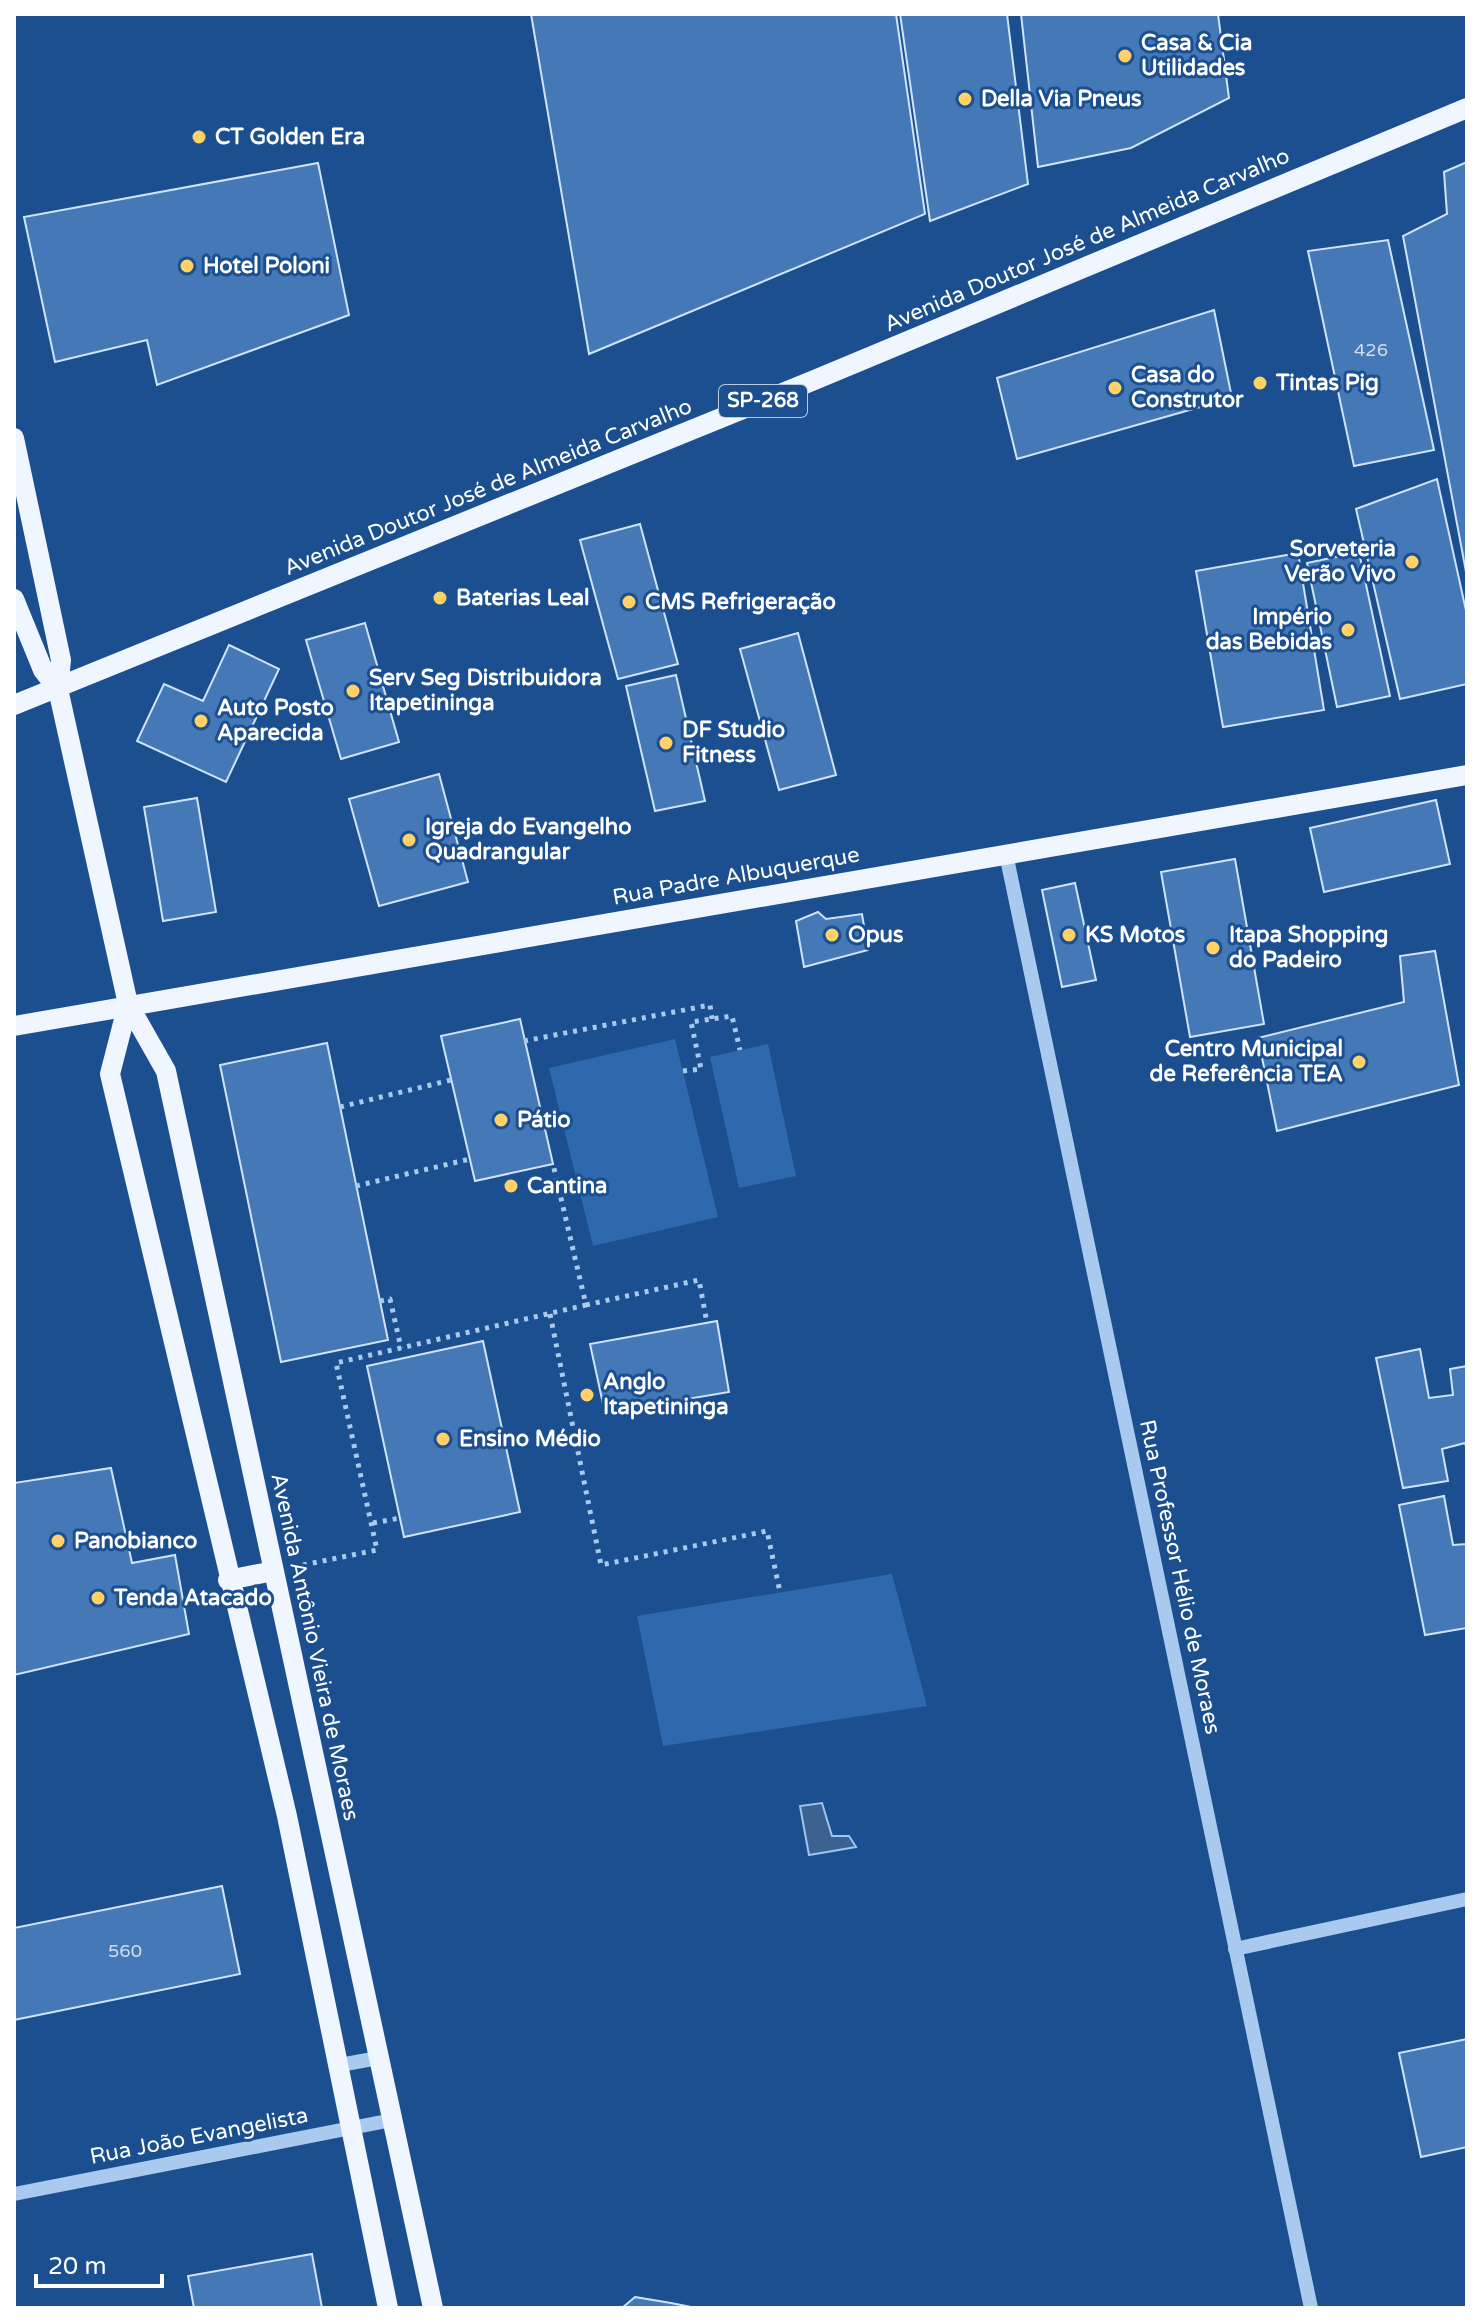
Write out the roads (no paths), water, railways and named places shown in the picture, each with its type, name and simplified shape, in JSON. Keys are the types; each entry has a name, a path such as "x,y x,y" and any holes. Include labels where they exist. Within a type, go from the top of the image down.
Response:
{"main road":[{"name":"Avenida Doutor José de Almeida Carvalho","path":"14,705 797,387 1467,108"},
{"path":"14,438 61,660 58,689"},
{"name":"Avenida Antônio Vieira de Moraes","path":"14,599 43,670 58,689 128,1004 166,1071 433,2308"},
{"name":"Rua Padre Albuquerque","path":"14,1026 1467,775"},
{"name":"Avenida Antônio Vieira de Moraes","path":"128,1004 110,1074 228,1580 287,1816 388,2308"},
{"path":"228,1580 274,1571"}],"street":[{"name":"Rua Professor Hélio de Moraes","path":"1006,854 1311,2308"},
{"path":"1235,1949 1467,1899"},
{"path":"340,2065 378,2058"},
{"name":"Rua João Evangelista","path":"14,2194 392,2120"}],"place":[{"name":"Casa & Cia Utilidades","path":"1125,56"},
{"name":"Della Via Pneus","path":"965,99"},
{"name":"CT Golden Era","path":"199,137"},
{"name":"Hotel Poloni","path":"187,266"},
{"name":"Tintas Pig","path":"1260,383"},
{"name":"Casa do Construtor","path":"1115,388"},
{"name":"Sorveteria Verão Vivo","path":"1412,562"},
{"name":"Baterias Leal","path":"440,598"},
{"name":"CMS Refrigeração","path":"629,602"},
{"name":"Império das Bebidas","path":"1348,630"},
{"name":"Serv Seg Distribuidora Itapetininga","path":"353,691"},
{"name":"Auto Posto Aparecida","path":"201,721"},
{"name":"DF Studio Fitness","path":"666,743"},
{"name":"Igreja do Evangelho Quadrangular","path":"409,840"},
{"name":"Opus","path":"832,935"},
{"name":"KS Motos","path":"1069,935"},
{"name":"Itapa Shopping do Padeiro","path":"1213,948"},
{"name":"Centro Municipal de Referência TEA","path":"1359,1062"},
{"name":"Pátio","path":"501,1120"},
{"name":"Cantina","path":"511,1186"},
{"name":"Anglo Itapetininga","path":"587,1395"},
{"name":"Ensino Médio","path":"443,1439"},
{"name":"Panobianco","path":"58,1541"},
{"name":"Tenda Atacado","path":"98,1598"}]}
